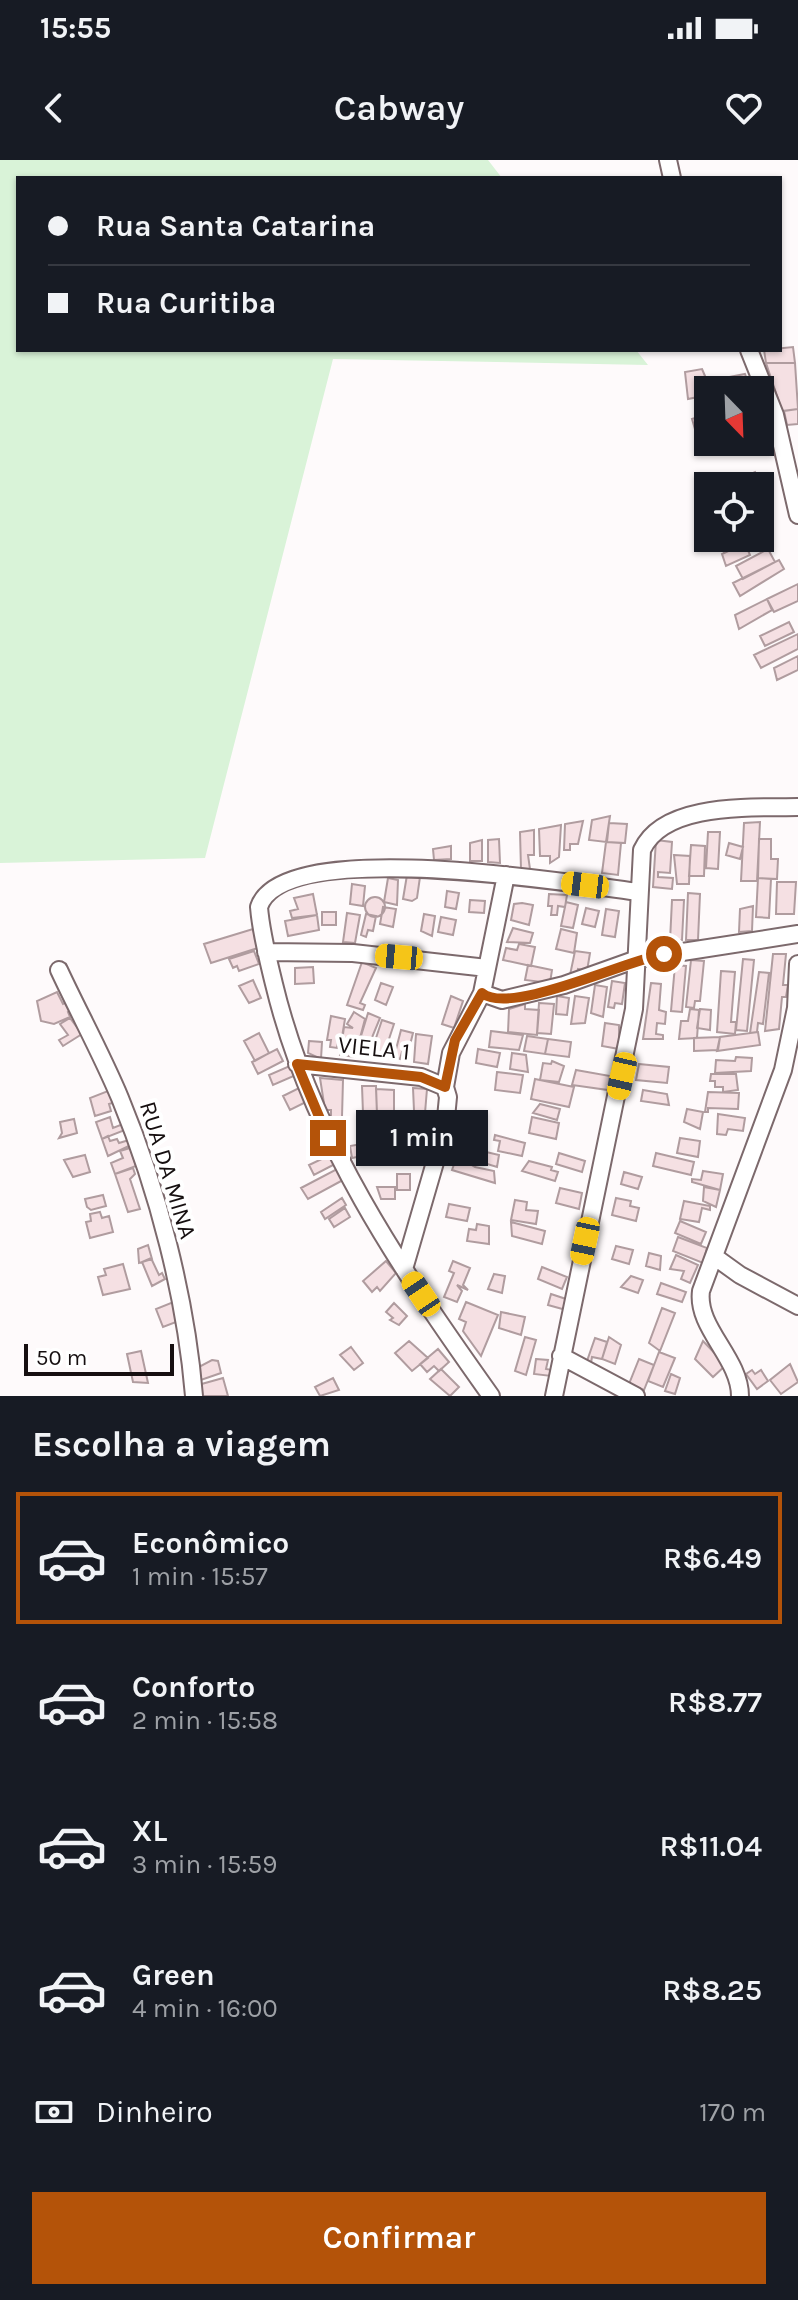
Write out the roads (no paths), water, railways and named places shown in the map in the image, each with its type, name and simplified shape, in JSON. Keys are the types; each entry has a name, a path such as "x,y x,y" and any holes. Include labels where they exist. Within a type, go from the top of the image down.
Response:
{"street":[{"path":"750,352 775,415 798,515"},
{"path":"554,1396 634,1009 642,850 649,834 662,825 737,808 798,807"},
{"path":"491,1396 404,1269 328,1138 297,1064 266,952 259,907 268,891 289,883 366,868 506,875 638,892"},
{"path":"404,1269 445,1128 448,1097 445,1087 455,1040 482,993 506,875"},
{"path":"482,993 502,1000 524,996 637,959 798,934"},
{"path":"266,952 353,953 487,968"},
{"path":"740,1396 724,1351 699,1305 783,1070 796,1008 798,964"},
{"name":"RUA DA MINA","path":"59,970 120,1099 146,1175 183,1308 194,1396"},
{"name":"VIELA 1","path":"297,1064 421,1077 445,1087"},
{"path":"715,1257 751,1282 798,1306"},
{"path":"561,1356 636,1396"}]}
